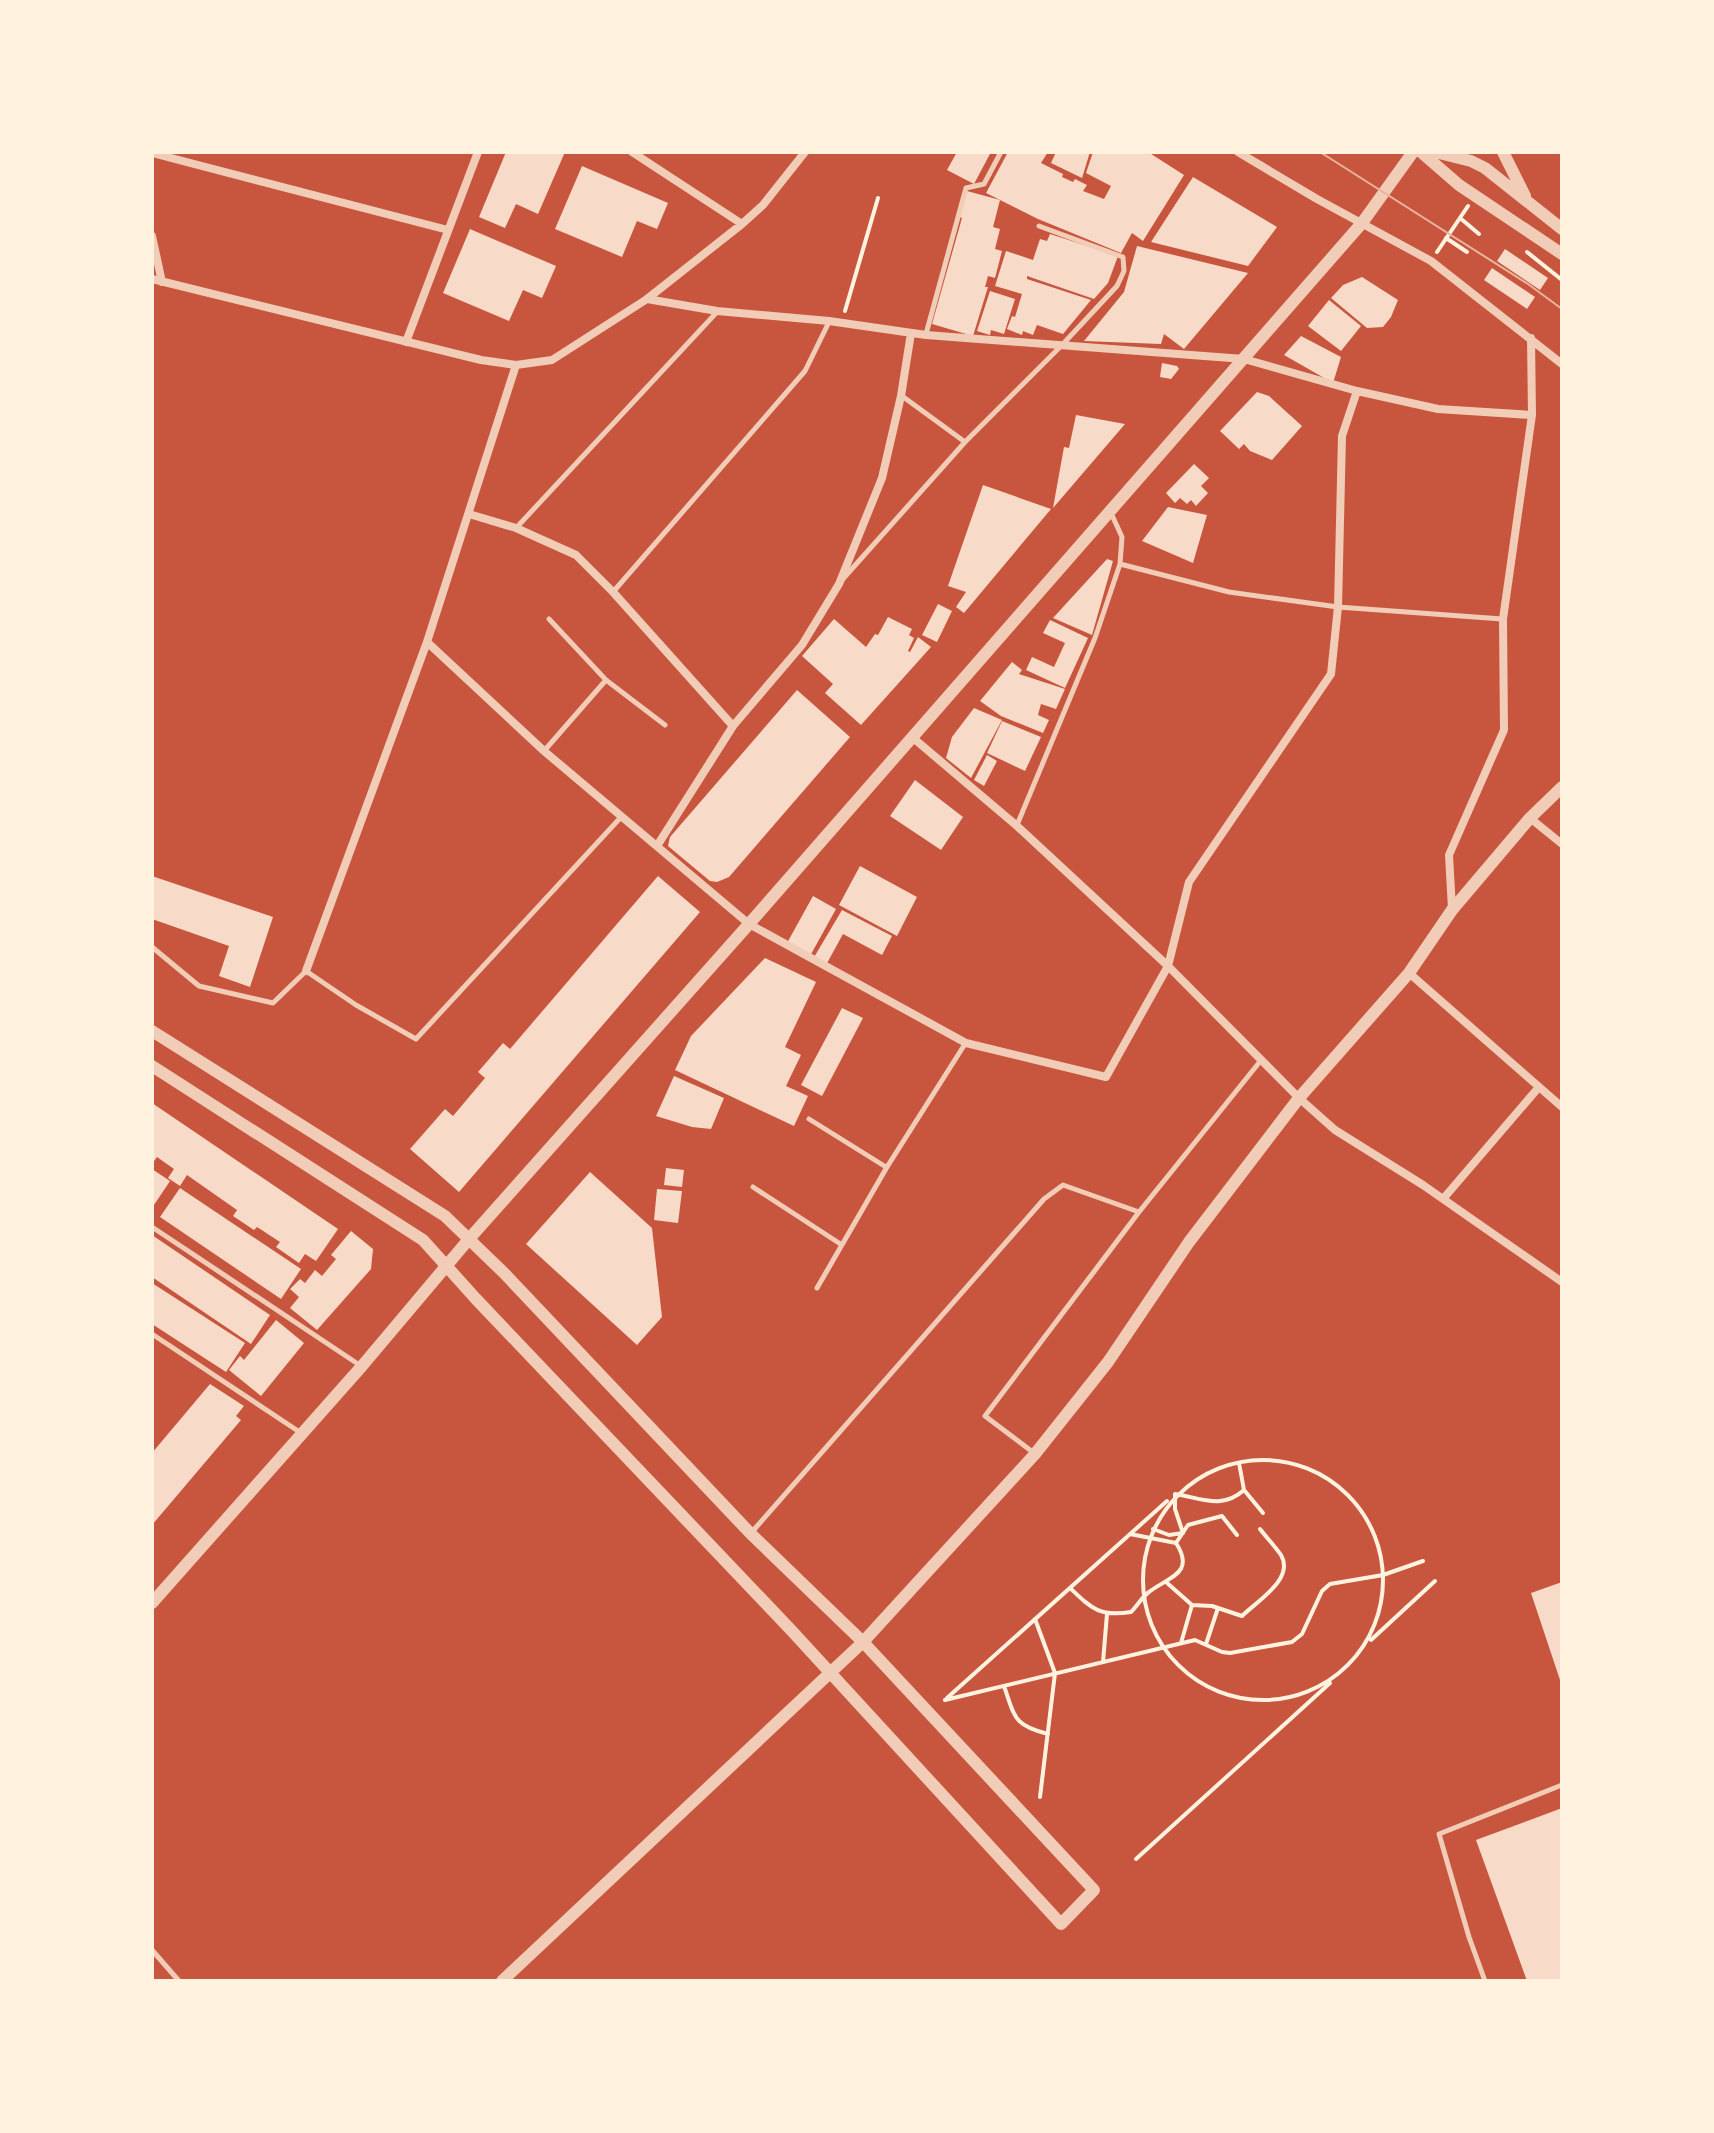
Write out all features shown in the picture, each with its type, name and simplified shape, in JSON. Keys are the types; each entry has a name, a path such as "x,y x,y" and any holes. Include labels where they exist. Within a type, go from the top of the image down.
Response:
{"street":[{"path":"406,342 478,152"},
{"path":"632,152 742,224"},
{"path":"152,236 157,280 481,360 516,365 552,360 647,299 763,205 805,152"},
{"path":"1238,152 1431,261 1562,364"},
{"path":"152,1603 1244,359 1362,223 1413,152"},
{"path":"1421,152 1459,185 1562,254"},
{"path":"1435,152 1471,161 1485,168 1562,229"},
{"path":"1503,152 1526,199"},
{"path":"152,153 448,230"},
{"path":"647,299 717,311 829,321 926,335 1244,359 1357,391 1438,409 1532,415"},
{"path":"657,846 733,726 802,645 839,584 882,478 901,396 911,333"},
{"path":"1452,910 1449,855 1504,730 1503,619 1532,415 1531,338"},
{"path":"306,971 427,642 516,365"},
{"path":"427,642 544,751 749,924 966,1043 1106,1077 1168,966 1189,882 1331,674 1338,607 1342,436 1357,391"},
{"path":"469,514 516,528 576,555 733,726"},
{"path":"912,737 1017,826 1168,966 1335,1130 1443,1199 1562,1282"},
{"path":"502,1981 863,1642 1035,1454 1108,1362 1189,1242 1299,1098 1409,973 1452,910 1530,818 1562,787"},
{"path":"1530,818 1562,844"},
{"path":"1409,973 1562,1107"},
{"path":"152,1031 445,1216 751,1534 863,1642 1094,1890 1061,1924 423,1240 152,1066"},
{"path":"1443,1199 1539,1087"}],"lane":[{"path":"926,335 966,188 984,184 1001,152"},
{"path":"839,584 965,442 1117,286 1124,271 1123,257 1039,226"},
{"path":"516,528 717,311"},
{"path":"613,592 805,371 829,321"},
{"path":"901,396 965,442"},
{"path":"1017,826 1095,638 1120,564 1122,537 1110,511"},
{"path":"1120,564 1229,592 1338,607 1503,619"},
{"path":"549,619 606,680 665,725"},
{"path":"544,751 606,680"},
{"path":"152,947 199,986 273,1003 306,971 356,1005 416,1039 622,816"},
{"path":"817,1288 887,1167 966,1043"},
{"path":"1035,1454 985,1416 1139,1212 1262,1059"},
{"path":"809,1119 887,1167"},
{"path":"751,1534 1044,1199 1063,1185 1139,1212"},
{"path":"753,1187 842,1245"},
{"path":"152,1227 362,1366"},
{"path":"152,1334 302,1434"},
{"path":"1485,1981 1439,1834 1562,1785"},
{"path":"152,1950 179,1981"}],"path":[{"path":"842,323 878,198"},
{"path":"1431,261 1468,205"},
{"path":"1460,218 1479,234"},
{"path":"1446,238 1467,252"},
{"path":"1369,1641 1379,1610 1383,1575 1377,1539 1367,1517 1345,1492 1322,1476 1272,1460 1239,1463 1212,1471 1186,1484 945,1700 1195,1640 1230,1653 1292,1642 1302,1634 1322,1591 1330,1584 1383,1575 1423,1561"},
{"path":"1239,1463 1244,1490 1263,1513"},
{"path":"1173,1496 1220,1503 1234,1499 1244,1490"},
{"path":"1173,1496 1153,1529 1142,1577 1145,1611 1162,1647 1182,1669 1209,1687 1239,1697 1273,1700 1306,1693 1334,1678"},
{"path":"1173,1496 1183,1533"},
{"path":"1220,1503 1222,1516 1237,1535"},
{"path":"1176,1543 1188,1525 1222,1516"},
{"path":"1153,1529 1169,1535 1183,1533"},
{"path":"1166,1582 1192,1605 1218,1608 1242,1616 1278,1583 1284,1572 1282,1557 1260,1529"},
{"path":"1070,1588 1084,1601 1111,1615 1131,1612 1142,1599 1177,1576 1182,1553 1176,1543 1130,1534"},
{"path":"1136,1859 1352,1664 1369,1641 1435,1581"},
{"path":"1181,1643 1192,1605"},
{"path":"1206,1644 1218,1608"},
{"path":"1103,1662 1107,1614"},
{"path":"1035,1619 1055,1673 1040,1797"},
{"path":"1004,1686 1014,1716 1026,1728 1048,1734"}],"building":[{"path":"506,152 565,152 538,214 516,204 505,228 479,217"},
{"path":"957,152 991,152 974,184 947,170"},
{"path":"1008,152 1048,152 1041,163 1063,174 1062,177 1087,185 1083,191 1104,199 1111,186 1086,173 1093,152 1148,152 1184,175 1143,241 1132,233 1121,253 1038,219 986,193"},
{"path":"1056,152 1090,152 1082,178 1051,163"},
{"path":"582,166 668,203 657,229 637,221 622,257 555,229"},
{"path":"1193,177 1277,227 1248,266 1151,242"},
{"path":"967,191 1000,200 993,227 1000,229 995,249 1002,251 995,278 988,276 985,287 988,287 973,336 932,324"},
{"path":"470,229 556,266 542,298 523,290 509,321 443,293"},
{"path":"1050,234 1118,256 1108,283 1094,299 1027,276 1027,279 1091,300 1063,334 1037,325 1033,335 1023,331 1022,335 1007,329 1012,316 1015,317 1022,294 995,286 1006,251 1033,260 1040,239 1047,241"},
{"path":"1137,246 1248,273 1184,349 1164,334 1161,344 1084,341 1124,292"},
{"path":"1505,249 1548,278 1540,290 1497,261"},
{"path":"1492,268 1535,297 1527,309 1484,280"},
{"path":"1362,277 1398,300 1383,327 1367,328 1331,298 1343,285"},
{"path":"990,291 1015,299 1004,334 991,330 990,335 977,331"},
{"path":"1329,300 1361,326 1341,351 1308,326"},
{"path":"1301,336 1341,357 1333,383 1284,355"},
{"path":"1162,363 1179,369 1171,379 1160,377"},
{"path":"1257,392 1269,396 1302,426 1272,460 1250,451 1244,444 1239,449 1220,431"},
{"path":"1076,415 1125,424 1053,508 1064,447 1069,448"},
{"path":"1194,464 1209,478 1201,486 1208,493 1196,506 1191,500 1187,504 1180,498 1175,503 1166,493"},
{"path":"983,485 1051,509 964,613 956,607 966,592 948,586"},
{"path":"1168,507 1207,515 1193,563 1142,541"},
{"path":"1107,559 1113,561 1092,635 1053,618"},
{"path":"938,604 952,611 937,642 922,635"},
{"path":"888,617 912,629 909,635 914,638 908,651 918,637 931,647 861,725 825,693 833,684 802,656 834,619 866,647 875,634 878,635"},
{"path":"1050,620 1088,638 1065,688 1026,670 1032,657 1054,667 1065,643 1043,633"},
{"path":"1012,662 1022,670 1019,674 1065,689 1056,709 1041,704 1038,715 1049,720 1043,733 1001,716 980,701"},
{"path":"797,690 850,737 729,877 717,882 710,881 668,846 670,837"},
{"path":"974,708 1002,720 971,778 946,758 952,737"},
{"path":"1002,721 1041,737 1025,771 987,753"},
{"path":"987,755 997,761 984,786 974,780"},
{"path":"915,780 963,817 941,850 890,816"},
{"path":"860,866 917,897 897,936 839,905"},
{"path":"152,876 273,917 250,987 219,976 229,946 152,919"},
{"path":"658,876 700,912 459,1192 410,1149 445,1109 453,1116 485,1078 478,1072 503,1043 510,1049"},
{"path":"813,896 836,909 810,956 787,943"},
{"path":"842,910 892,936 882,955 843,934 826,965 813,959"},
{"path":"765,958 816,982 785,1047 801,1055 786,1086 808,1096 794,1126 675,1070 691,1036"},
{"path":"842,1008 863,1018 822,1096 801,1085"},
{"path":"674,1076 724,1098 711,1129 692,1127 656,1116"},
{"path":"152,1103 338,1229 316,1261 305,1254 299,1263 276,1247 280,1242 233,1216 237,1210 187,1175 180,1186 168,1178 174,1169 157,1157 152,1164"},
{"path":"666,1168 684,1170 682,1187 664,1185"},
{"path":"152,1169 170,1181 152,1208"},
{"path":"590,1172 652,1228 662,1317 637,1345 526,1244"},
{"path":"180,1188 301,1269 281,1299 160,1217"},
{"path":"657,1189 682,1191 678,1223 654,1220"},
{"path":"351,1231 373,1249 371,1269 317,1330 290,1308 299,1297 290,1289 300,1279 305,1283 315,1270 322,1276 336,1259 331,1255"},
{"path":"152,1235 270,1315 251,1344 152,1277"},
{"path":"152,1283 245,1343 226,1372 152,1324"},
{"path":"276,1320 304,1343 261,1396 229,1370 240,1356 244,1360"},
{"path":"210,1384 244,1406 236,1416 241,1420 152,1525 152,1453"},
{"path":"1562,1582 1562,1683 1561,1683 1531,1593"},
{"path":"1562,1808 1562,1981 1527,1981 1476,1840"}],"tram line":[{"path":"1320,152 1528,284 1562,309"}]}
